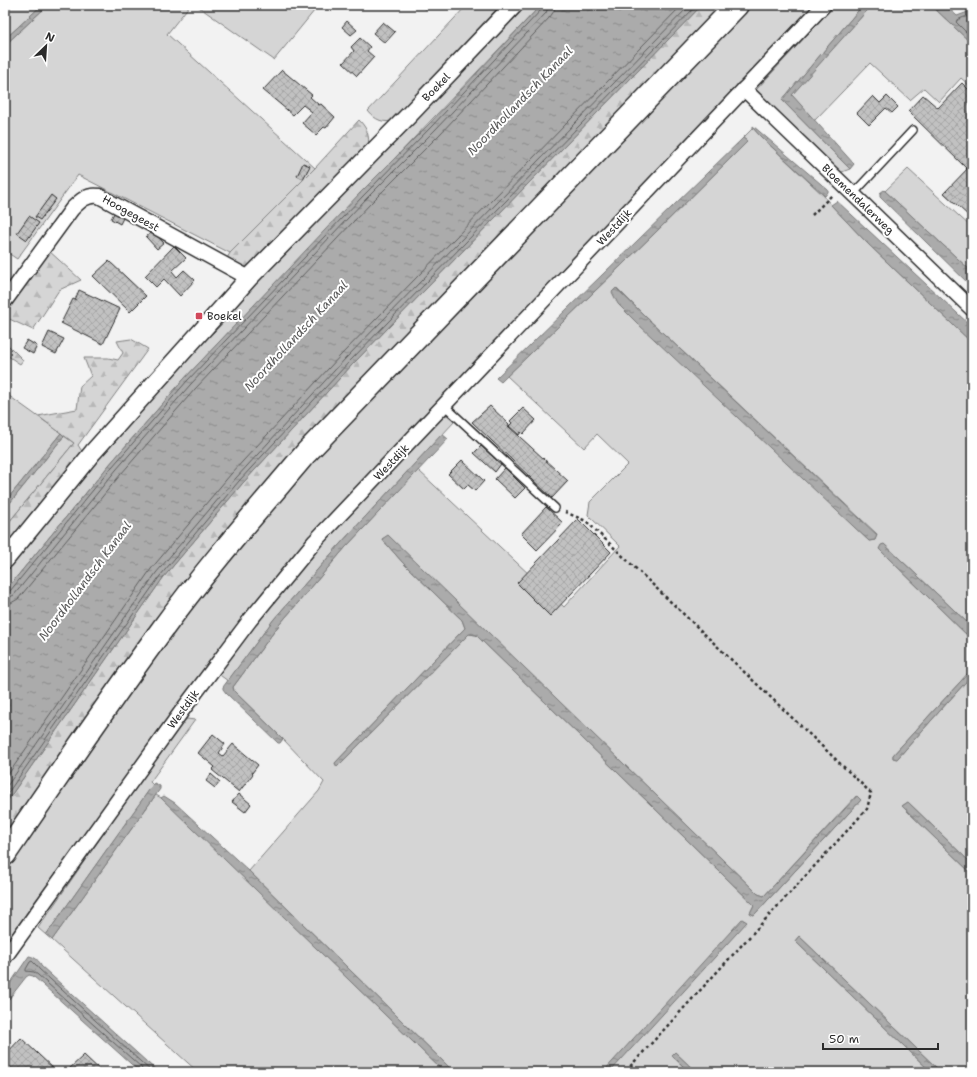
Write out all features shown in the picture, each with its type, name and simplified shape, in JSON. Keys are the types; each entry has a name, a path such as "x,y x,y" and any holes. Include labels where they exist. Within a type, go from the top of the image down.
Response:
{"main road":[{"path":"5,854 161,630 241,530 306,453 737,5"}],"street":[{"name":"Boekel","path":"5,560 93,452 249,278 514,5"},
{"name":"Westdijk","path":"5,957 184,708 250,620 315,541 445,406 824,5"},
{"name":"Bloemendalerweg","path":"744,89 972,309"},
{"name":"Hoogegeest","path":"5,301 72,209 80,201 92,195 99,196 249,278"}],"lane":[{"path":"848,189 913,130"},
{"path":"445,406 555,508"}],"path":[{"path":"812,215 848,189"},
{"path":"555,508 586,521 871,793 867,809 625,1072"}],"green space":[{"path":"5,5 42,5 5,39"},
{"path":"48,5 190,5 167,34 315,168 230,253 78,175 17,259 5,251 5,45"},
{"path":"196,5 319,5 274,60"},
{"path":"467,5 502,5 395,120 387,122 374,117 368,111"},
{"path":"524,5 541,5 184,379 109,465 5,591 5,573 124,427 210,332 213,333 232,314 233,307"},
{"path":"702,5 727,5 299,452 5,839 5,804 163,578 242,484 352,365"},
{"path":"749,5 816,5 408,435 307,539 245,614 5,944 5,867 147,662 261,516 440,324"},
{"path":"835,5 863,5 782,100 850,169 839,173 755,91"},
{"path":"872,5 931,5 972,44 972,88 961,78 939,102 924,88 910,100 870,63 814,121 791,95"},
{"path":"359,120 367,132 369,139 368,147 250,267 245,268 226,260 230,253 315,168"},
{"path":"753,128 824,196 867,243 972,343 972,627 884,544 879,549 972,640 972,669 893,755 893,758 897,759 972,675 972,864 908,802 902,806 972,874 972,1072 941,1072 799,936 795,941 931,1072 696,1072 675,1052 672,1056 689,1072 454,1072 249,871 319,791 324,782 234,691 233,687 279,625 345,548 418,470 564,607 620,546 588,515 590,502 628,464 597,434 584,448 507,376 747,142 743,138","holes":["617,288 877,534 875,540 869,541 829,502","388,536 758,894 764,896 856,796 861,800 754,915 750,913 754,905 476,635 469,634 337,767 335,763 465,628 462,620 403,563 382,539"]},
{"path":"908,169 972,228 972,272 885,191"},
{"path":"48,250 81,280 59,290 33,330 5,317 5,314"},
{"path":"131,339 148,349 78,445 83,453 5,549 5,527 74,443 38,416 77,409 80,386 91,376 84,358 108,358 118,360 123,353 117,341"},
{"path":"5,342 23,360 20,364 5,354"},
{"path":"5,393 61,433 5,502"},
{"path":"447,415 455,421 340,544 274,619 228,681 217,673 279,592 350,512 440,417"},
{"path":"64,436 74,443 5,527 5,509"},
{"path":"187,719 195,720 150,782 153,785 46,935 38,928 180,723"},
{"path":"156,795 163,799 444,1072 198,1072 52,940"}],"water":[{"path":"42,5 48,5 5,45 5,39"},
{"name":"Noordhollandsch Kanaal","path":"541,5 702,5 352,365 242,484 163,578 5,804 5,591 109,465 184,379"},
{"path":"863,5 872,5 792,95 854,164 850,169 782,100"},
{"path":"931,5 945,5 957,16 968,12 972,7 972,44"},
{"path":"753,126 828,190 825,196 760,136"},
{"path":"743,138 747,142 656,232 501,382 496,378"},
{"path":"884,190 972,272 972,287 880,197 880,193"},
{"path":"837,201 972,327 972,343 867,243 831,205"},
{"path":"616,288 877,535 875,540 869,541 638,324 618,304 612,292"},
{"path":"61,433 64,436 5,509 5,502"},
{"path":"442,434 448,439 345,548 279,625 233,687 234,691 283,739 280,743 278,743 226,693 223,687 274,619 340,544"},
{"path":"388,535 758,894 764,896 857,796 861,800 754,915 750,913 754,905 476,635 469,634 337,767 335,763 465,628 462,620 403,563 382,539"},
{"path":"884,544 972,627 972,640 879,549 881,545"},
{"path":"972,669 972,675 897,759 893,758 893,755"},
{"path":"154,783 160,786 160,789 52,940 46,935"},
{"path":"164,796 175,803 249,871 454,1072 444,1072 161,798"},
{"path":"908,802 972,864 972,874 902,806"},
{"path":"742,919 747,922 610,1072 603,1072"},
{"path":"799,936 941,1072 931,1072 795,941"},
{"path":"29,956 40,962 41,966 158,1072 140,1072 33,976 29,975 26,977 5,1004 5,991"},
{"path":"675,1052 696,1072 689,1072 672,1055"}],"building":[{"path":"421,5 430,5 426,9"},
{"path":"347,21 357,30 351,35 342,27"},
{"path":"383,22 395,32 385,43 373,33"},
{"path":"360,38 370,47 367,51 374,57 357,76 343,63 354,51 351,47"},
{"path":"282,70 312,95 310,97 319,105 321,104 335,117 326,128 324,127 316,135 302,123 312,112 303,105 293,115 263,90"},
{"path":"962,83 972,93 972,164 967,169 908,111 923,95 938,108"},
{"path":"873,96 880,103 887,96 898,107 892,113 886,108 869,125 857,113"},
{"path":"303,163 310,166 303,179 297,176"},
{"path":"972,164 972,219 944,193"},
{"path":"51,195 56,199 40,220 35,217"},
{"path":"115,211 124,216 120,224 111,219"},
{"path":"29,216 39,223 27,240 17,233"},
{"path":"153,231 164,243 157,249 146,237"},
{"path":"174,246 186,258 172,271 177,277 184,270 195,280 180,296 164,279 156,287 145,276"},
{"path":"109,261 146,296 130,312 93,276"},
{"path":"79,290 120,309 103,344 61,323 73,299 75,300"},
{"path":"49,332 64,339 56,354 42,347"},
{"path":"27,340 37,346 33,354 22,348"},
{"path":"490,406 509,424 508,426 568,481 552,498 472,422"},
{"path":"523,408 536,420 523,434 521,432 519,435 509,426 512,423 510,421"},
{"path":"481,446 501,464 495,472 474,453"},
{"path":"462,460 484,481 475,491 468,485 464,489 448,474"},
{"path":"505,468 525,488 515,498 495,479"},
{"path":"546,507 563,523 537,550 521,534"},
{"path":"578,519 611,552 550,616 517,583"},
{"path":"213,734 225,744 219,753 223,756 233,744 258,765 239,792 212,770 215,767 198,753"},
{"path":"211,774 220,782 215,788 206,781"},
{"path":"239,794 251,804 245,812 232,802"},
{"path":"21,1038 54,1069 52,1072 5,1072 5,1055"},
{"path":"84,1055 102,1072 70,1072 68,1070"}],"place":[{"name":"Boekel","path":"199,316"}]}
